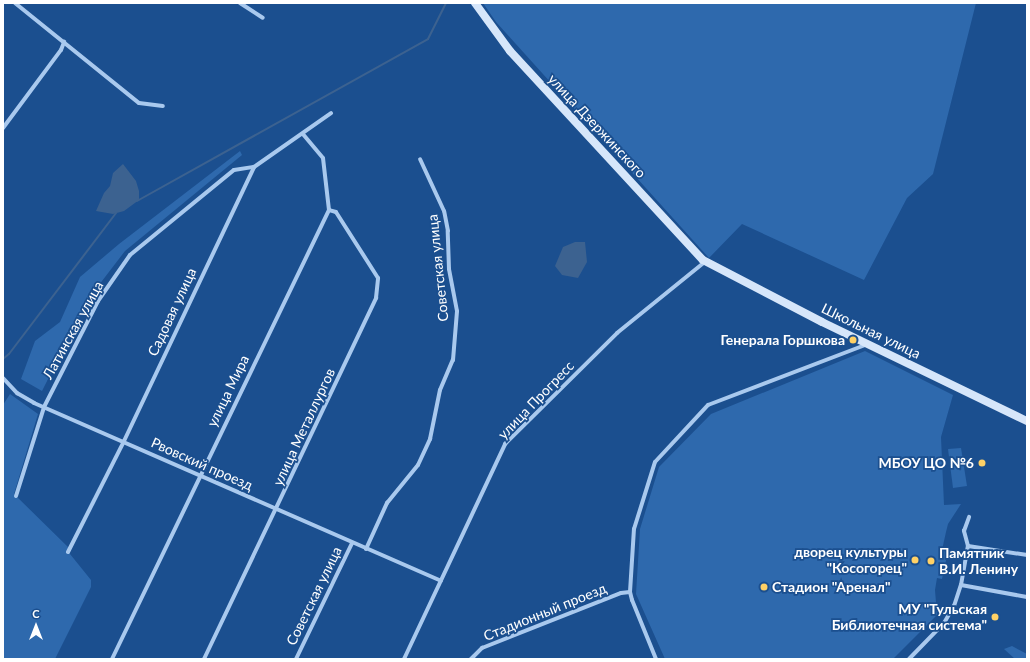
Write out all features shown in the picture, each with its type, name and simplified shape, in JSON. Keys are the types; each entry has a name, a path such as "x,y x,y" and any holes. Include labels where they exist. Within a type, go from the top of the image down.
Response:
{"street":[{"path":"15,3 139,103 163,106"},
{"path":"240,3 263,18"},
{"name":"улица Дзержинского","path":"475,3 510,51 706,261"},
{"path":"3,128 61,50 64,42"},
{"name":"Садовая улица","path":"68,552 124,441 254,167 290,140 303,134 331,113"},
{"path":"303,134 323,158 329,210"},
{"name":"Советская улица","path":"366,549 388,503 418,465 430,439 440,390 453,360 457,311 449,269 448,231 444,210 420,159"},
{"name":"Латинская улица","path":"16,496 44,406 98,301 130,255 234,170 254,167"},
{"name":"улица Мира","path":"112,659 199,475 329,210"},
{"name":"улица Металлургов","path":"204,659 277,510 376,298 378,278 336,212 329,210"},
{"name":"Школьная улица","path":"706,261 868,344 1027,421"},
{"name":"улица Прогресс","path":"404,659 505,444 617,333 706,261"},
{"path":"656,659 630,592 634,529 643,496 655,462 708,405 868,344"},
{"name":"Рвовский проезд","path":"3,378 17,393 44,406 441,582"},
{"path":"909,659 944,623 954,606 961,585 968,546 964,531 969,517"},
{"name":"Советская улица","path":"296,659 352,543"},
{"path":"968,546 1027,556"},
{"path":"961,585 1027,597"},
{"name":"Стадионный проезд","path":"471,659 482,648 614,595 630,592"}],"shaded area":[{"path":"483,3 976,3 933,174 907,198 864,280 742,224 709,258 496,22"},
{"path":"240,151 242,155 125,251 89,298 42,391 21,379 35,341 60,322 80,277 119,244"},
{"path":"123,164 136,181 139,191 139,200 124,211 113,214 96,211 104,193 110,186 113,173"},
{"path":"575,242 585,242 587,262 578,278 562,275 555,266 563,247"},
{"path":"865,351 953,395 941,437 944,505 961,504 948,524 942,550 948,551 942,579 937,578 935,590 937,615 893,659 665,659 636,594 640,529 659,467 711,414"},
{"path":"10,394 38,414 14,494 68,547 70,554 91,580 91,587 55,659 3,659 3,405"},
{"path":"961,448 967,486 953,488 948,449"},
{"path":"1012,646 1027,654 1027,659 1015,659 1004,649"}],"waterway":[{"path":"137,201 428,39 446,3"},
{"path":"3,359 9,354 116,213"}],"place":[{"name":"Генерала Горшкова","path":"853,340"},
{"name":"МБОУ ЦО №6","path":"982,463"},
{"name":"дворец культуры \"Косогорец\"","path":"915,560"},
{"name":"Памятник В.И. Ленину","path":"931,561"},
{"name":"Стадион \"Аренал\"","path":"764,587"},
{"name":"МУ \"Тульская Библиотечная система\"","path":"995,617"}]}
